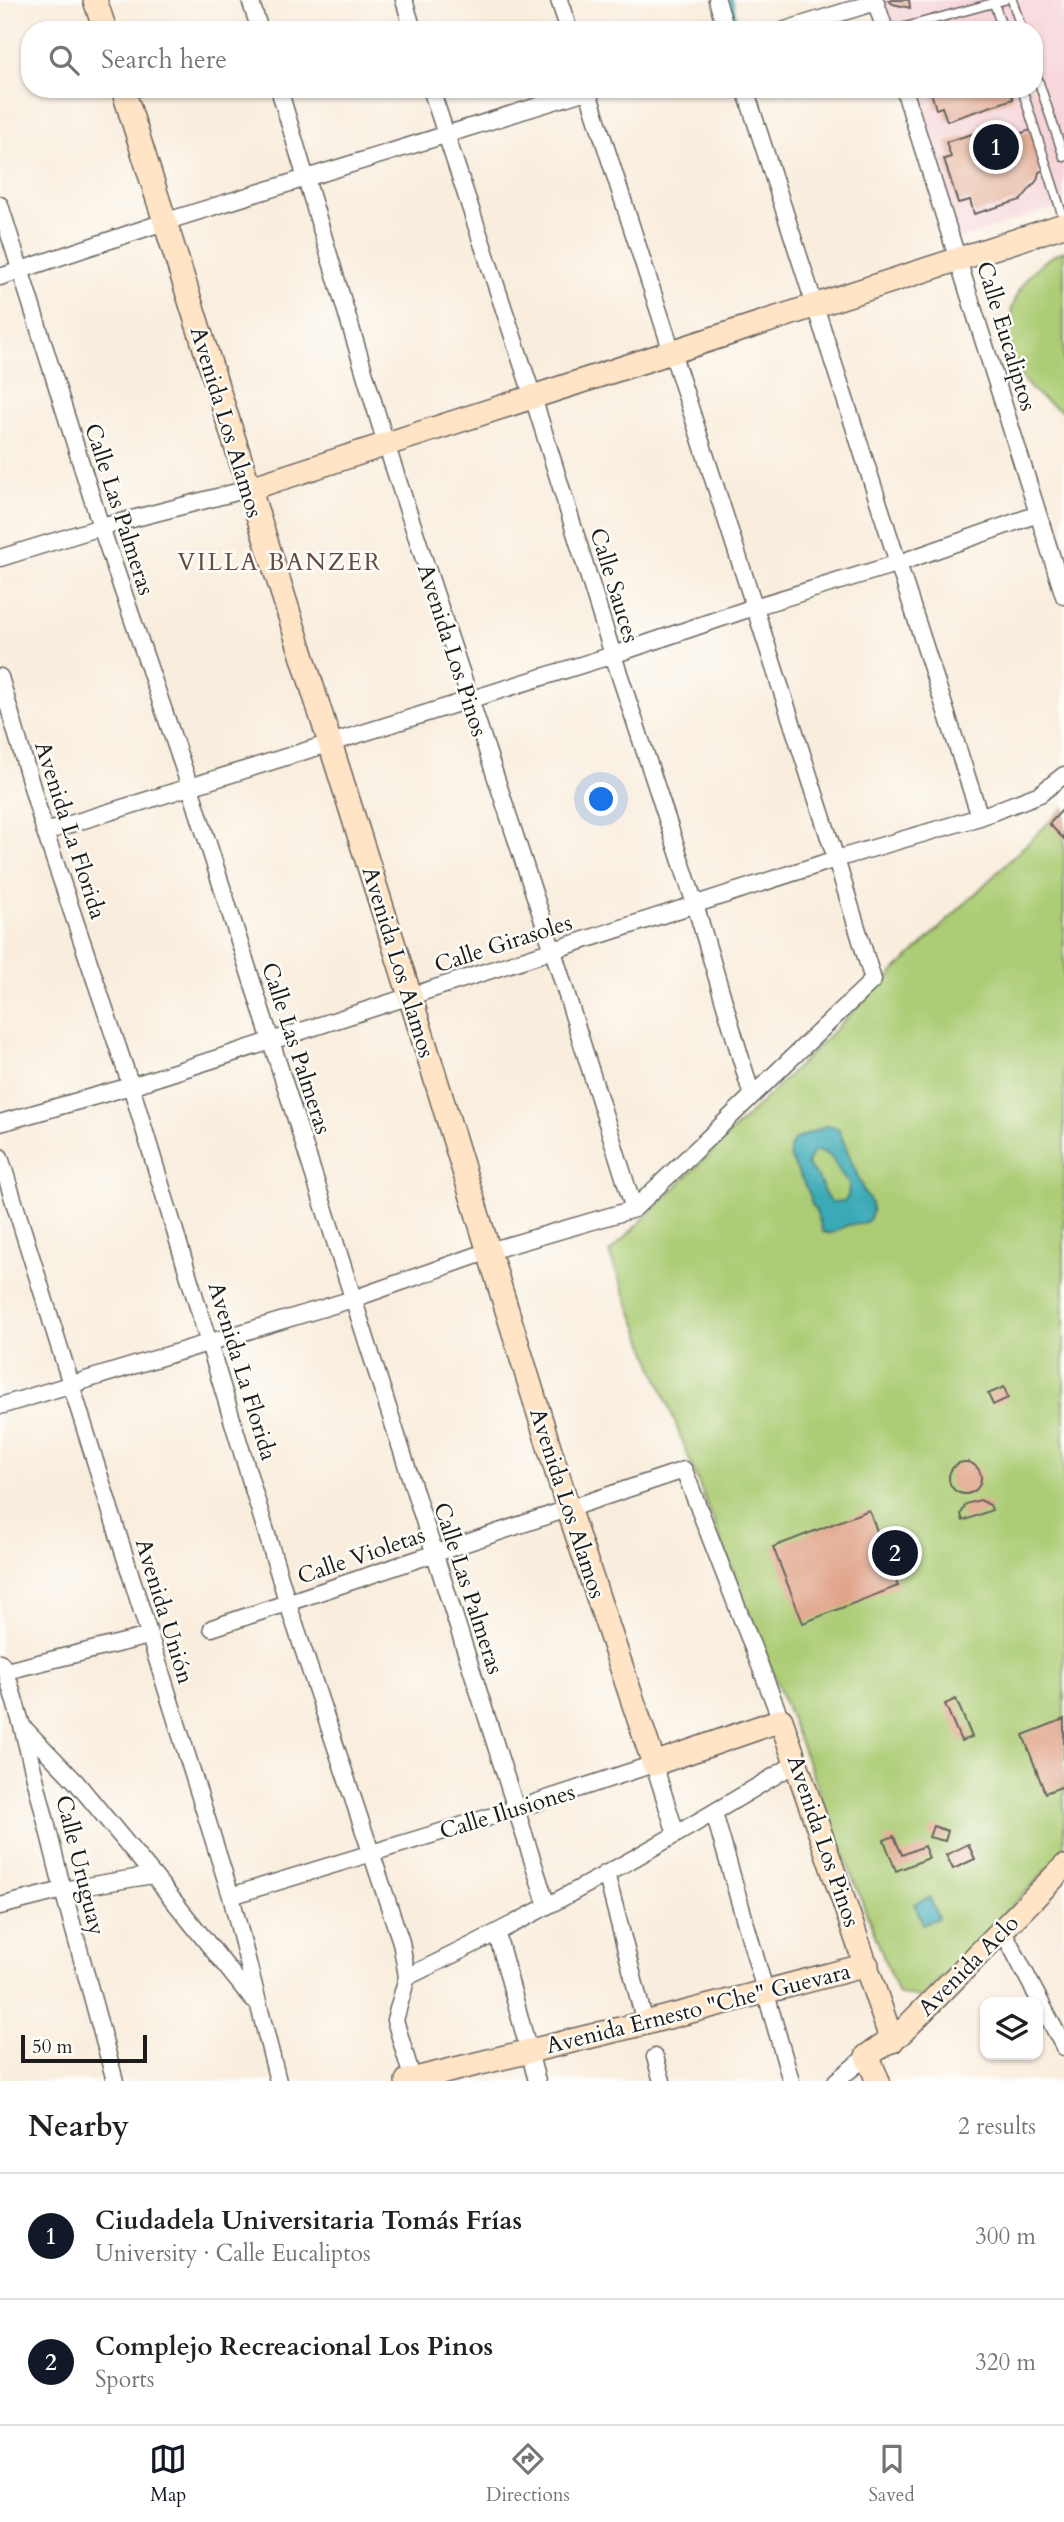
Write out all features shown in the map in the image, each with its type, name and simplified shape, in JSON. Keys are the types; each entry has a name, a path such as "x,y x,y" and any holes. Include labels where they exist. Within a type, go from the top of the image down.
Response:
{"street":[{"path":"95,0 101,21"},
{"path":"250,0 257,21"},
{"path":"404,0 410,21"},
{"path":"559,0 566,21"},
{"path":"718,0 724,21"},
{"path":"813,21 875,1 882,21"},
{"name":"Avenida Los Alamos","path":"126,98 410,996 568,1508 676,1834"},
{"name":"Avenida Los Pinos","path":"282,98 386,444 553,951 634,1209"},
{"name":"Calle Sauces","path":"434,98 533,397 613,655 695,904 752,1096"},
{"path":"0,277 164,222 563,98"},
{"path":"0,1406 353,1299 489,1251 634,1209 873,980 592,98"},
{"path":"749,98 979,817"},
{"name":"Calle Eucaliptos","path":"907,98 1064,596"},
{"name":"Calle Las Palmeras","path":"0,205 101,527 190,787 547,1906"},
{"path":"0,558 101,527 248,489 1064,223"},
{"path":"46,832 613,655 754,607 899,563 1038,514"},
{"name":"Avenida La Florida","path":"0,677 46,832 131,1086 211,1343 288,1604 401,1942 407,1977 395,2020 411,2080"},
{"name":"Calle Girasoles","path":"0,1123 131,1086 836,859 979,817 1040,794 1064,775"},
{"name":"Avenida Unión","path":"0,1157 231,1896 278,2081"},
{"name":"Calle Violetas","path":"212,1628 684,1470 781,1720"},
{"path":"3,1667 149,1636"},
{"name":"Calle Uruguay","path":"3,1667 22,1726 115,2081"},
{"name":"Avenida Los Pinos","path":"781,1720 867,1965 896,2037"},
{"name":"Calle Ilusiones","path":"231,1896 516,1809 781,1720"},
{"path":"22,1726 76,1782 257,2005"},
{"path":"407,1977 497,1934 714,1813 796,1763"},
{"path":"714,1813 791,2081"},
{"name":"Avenida Aclo","path":"867,2056 896,2037 1064,1867"},
{"path":"606,1873 645,2023"},
{"path":"0,1906 63,1890 153,1875"},
{"path":"1003,1931 1064,2047"},
{"path":"497,1934 537,2081"},
{"name":"Avenida Ernesto \"Che\" Guevara","path":"411,2080 867,1965"},
{"path":"836,2081 867,2056 878,2081"},
{"path":"655,2057 662,2081"}],"lane":[{"path":"925,21 1004,0"},
{"path":"1012,0 1019,21"},
{"path":"993,1 1000,21"},
{"path":"1043,94 1064,157"},
{"path":"1031,98 1025,100 1064,223"}],"shaded area":[{"path":"881,0 1064,0 1064,205 956,240 912,98 1043,98 1043,21 887,21"}],"green space":[{"path":"1064,251 1064,412 1041,398 1022,378 1013,361 1009,323 1013,304 1021,287 1047,260"},
{"path":"1064,808 1064,1853 921,1998 898,1994 609,1253"}],"water":[{"path":"828,1125 838,1128 872,1207 869,1219 848,1225 834,1233 823,1232 810,1195 790,1157 794,1140","holes":["813,1152 821,1152 831,1158 849,1183 848,1196 844,1201 832,1202 828,1199 807,1163"]},
{"path":"930,1897 938,1918 923,1924 914,1904"}],"building":[{"path":"888,0 909,0 910,8 893,4"},
{"path":"933,98 1013,99 947,121 942,107 936,109"},
{"path":"1008,123 1012,136 1031,130 1044,170 1039,172 1037,180 1021,200 974,214 970,200 958,203 944,159 951,157 946,142"},
{"path":"1064,808 1064,839 1049,824"},
{"path":"1004,1387 1008,1398 993,1405 988,1394"},
{"path":"965,1462 976,1467 981,1478 976,1489 965,1494 954,1489 949,1478 954,1467"},
{"path":"980,1500 990,1505 992,1510 963,1521 961,1514 966,1504"},
{"path":"869,1510 898,1586 803,1623 773,1547"},
{"path":"956,1699 972,1737 961,1741 945,1704"},
{"path":"1064,1719 1064,1786 1045,1793 1023,1735"},
{"path":"933,1826 948,1831 945,1841 929,1837"},
{"path":"894,1836 902,1855 924,1846 929,1858 896,1871 884,1840"},
{"path":"968,1844 975,1859 953,1869 946,1855"}],"waterway":[{"path":"731,0 735,19"}],"place":[{"name":"Ciudadela Universitaria Tomás Frías","path":"996,147"},
{"name":"Complejo Recreacional Los Pinos","path":"895,1553"}],"district":[{"name":"VILLA BANZER","path":"280,562"}]}
